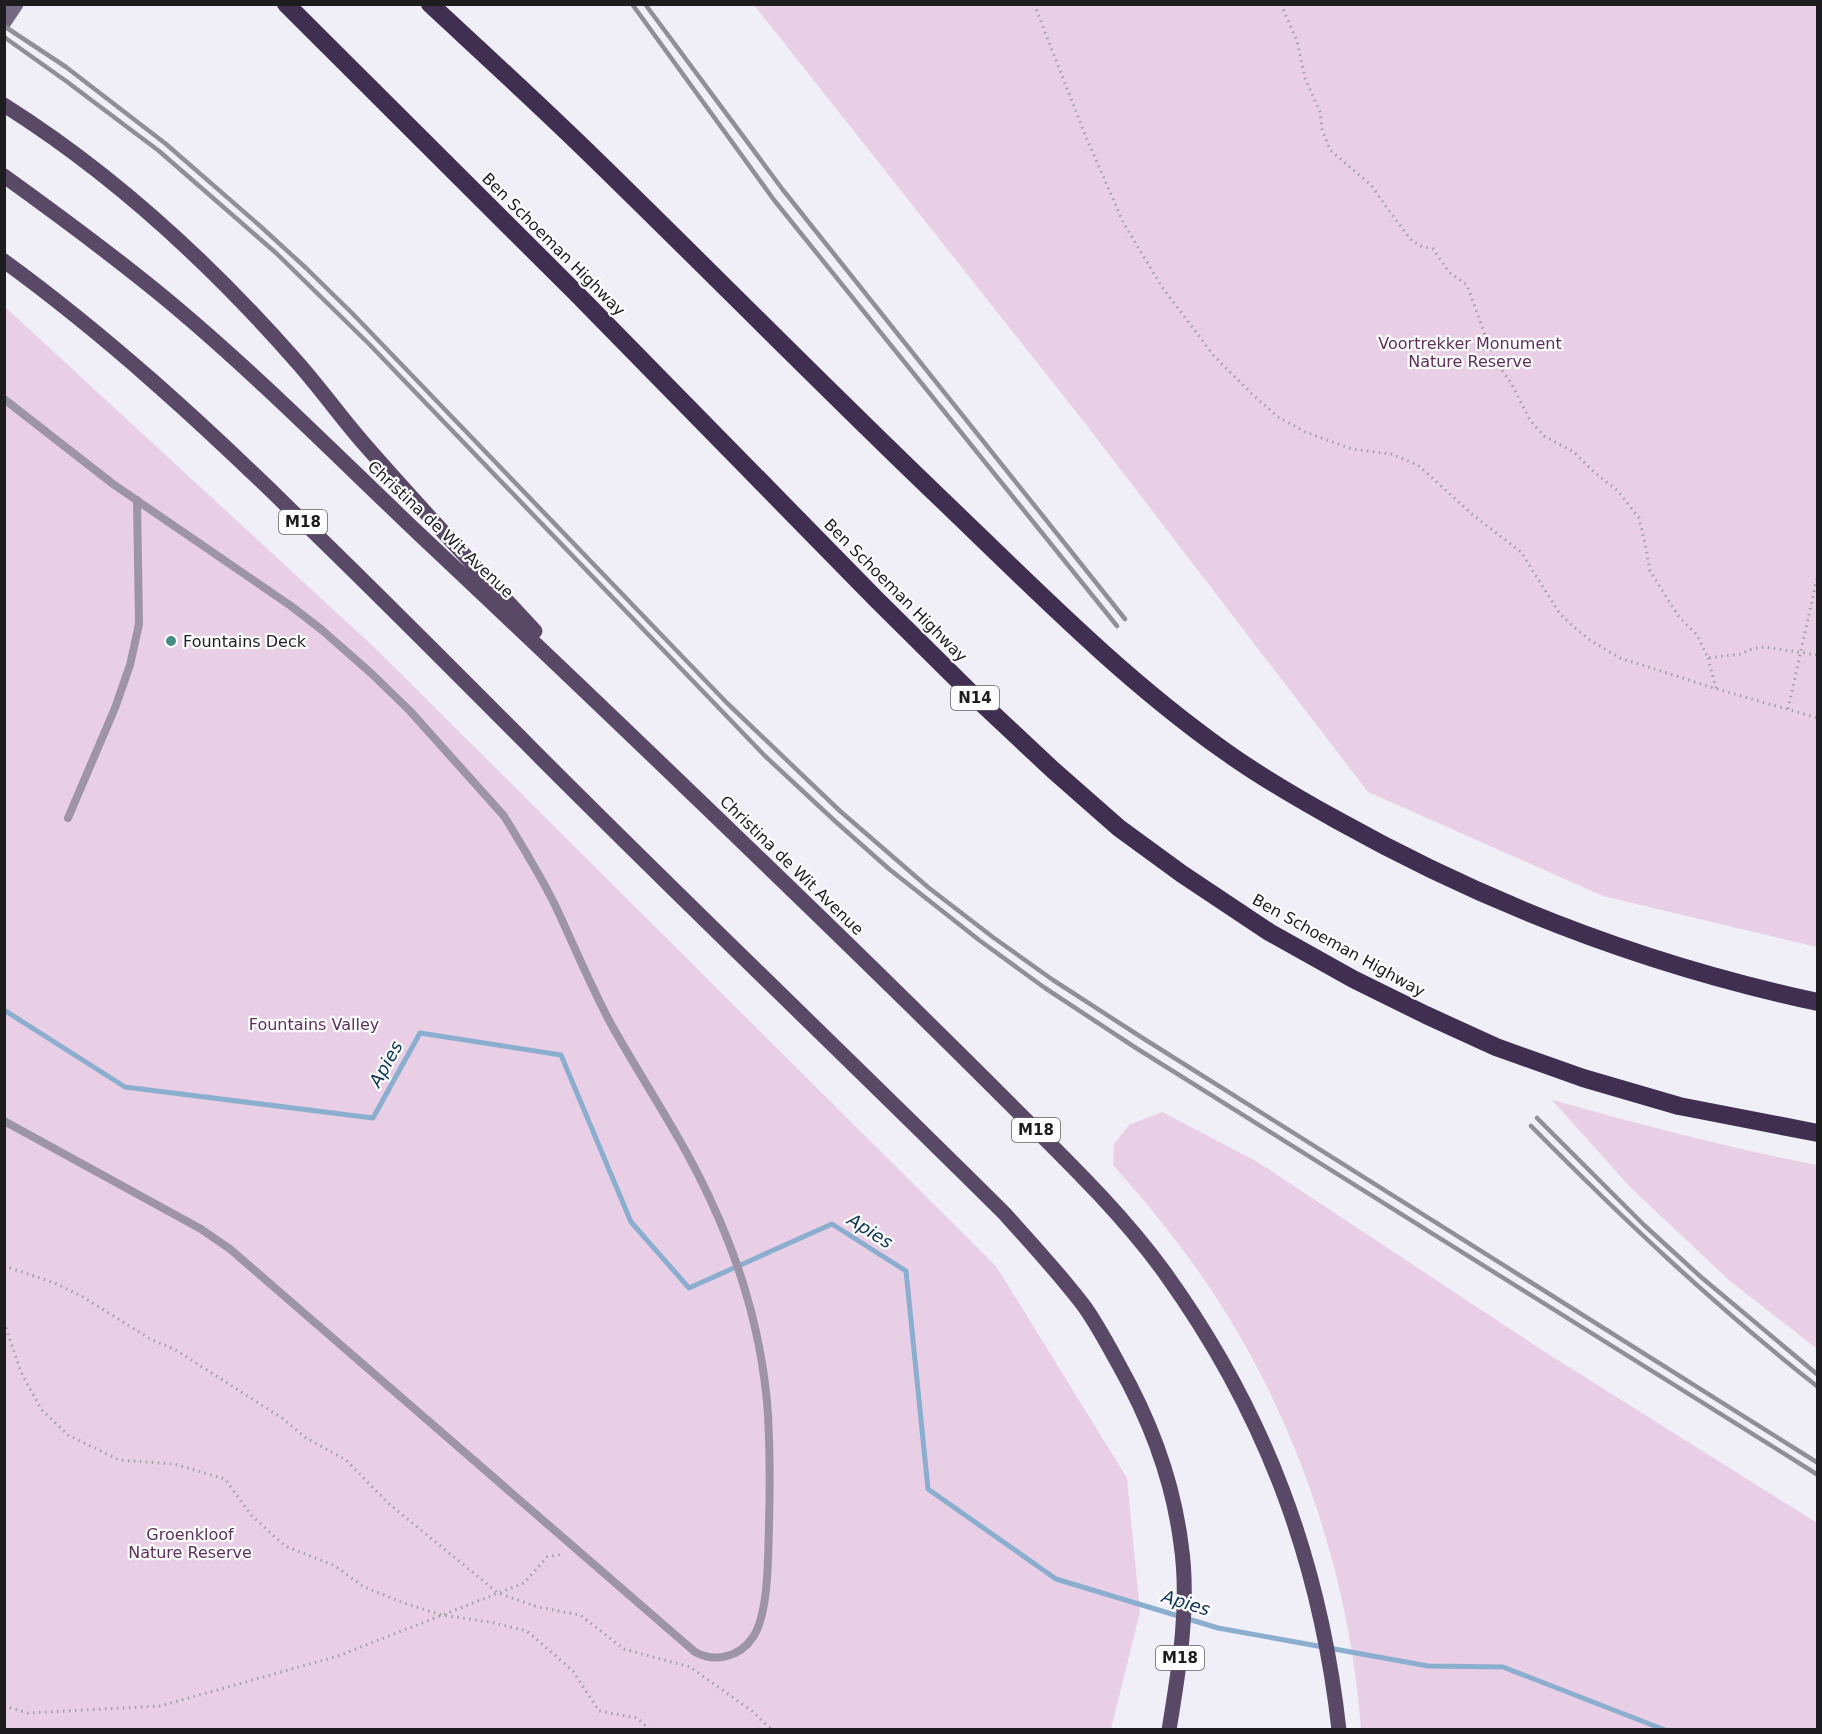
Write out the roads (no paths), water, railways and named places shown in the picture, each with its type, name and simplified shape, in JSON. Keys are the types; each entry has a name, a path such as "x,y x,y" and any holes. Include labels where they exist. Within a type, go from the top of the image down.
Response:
{"highway":[{"path":"430,4 593,157 897,456 1118,667 1174,714 1228,753 1299,799 1388,848 1505,904 1684,968 1755,988 1818,1002"},
{"name":"Ben Schoeman Highway","path":"291,9 567,284 877,600 1053,770 1119,828 1182,874 1269,932 1353,979 1426,1016 1496,1047 1583,1078 1679,1106 1818,1133"}],"main road":[{"path":"4,22 16,4"},
{"path":"4,105 71,151 134,199 188,247 234,293 298,363 365,445 632,735"},
{"name":"Christina de Wit Avenue","path":"4,176 116,259 243,366 632,735 929,1023 1059,1153 1120,1218 1165,1272 1245,1402 1268,1450 1297,1528 1320,1609 1333,1677 1339,1730"},
{"name":"M18","path":"4,261 45,290 101,336 214,435 408,623 530,747 1004,1213 1085,1308 1133,1390 1157,1446 1169,1486 1181,1544 1184,1585 1182,1638 1169,1730"}],"lane":[{"path":"4,399 137,500 291,606 322,630 410,711 504,816 553,902 611,1024 710,1198 726,1235 752,1315 768,1413 770,1466 764,1603 758,1631 750,1643 729,1656 719,1658 704,1657 695,1652 230,1249 201,1229 4,1121"},
{"path":"68,818 115,708 130,665 139,624 137,500"}],"waterway":[{"name":"Apies","path":"4,1010 125,1087 373,1118 420,1033 561,1055 631,1222 689,1288 832,1224 906,1271 928,1489 1056,1579 1218,1628 1428,1666 1503,1667 1665,1730"}],"railway":[{"path":"632,4 774,200 1117,626"},
{"path":"645,4 783,190 1125,619"},
{"path":"4,26 66,67 166,144 306,268 727,703 840,811 929,888 1053,980 1141,1037 1818,1463"},
{"path":"4,37 159,151 276,253 369,344 765,756 889,869 979,940 1045,988 1136,1048 1818,1475"},
{"path":"1537,1118 1644,1225 1701,1277 1818,1375"},
{"path":"1531,1126 1670,1261 1818,1387"}],"place":[{"name":"Fountains Deck","path":"171,641"}],"park label":[{"name":"Voortrekker Monument Nature Reserve","path":"1470,352"},
{"name":"Fountains Valley","path":"314,1024"},
{"name":"Groenkloof Nature Reserve","path":"190,1543"}]}
